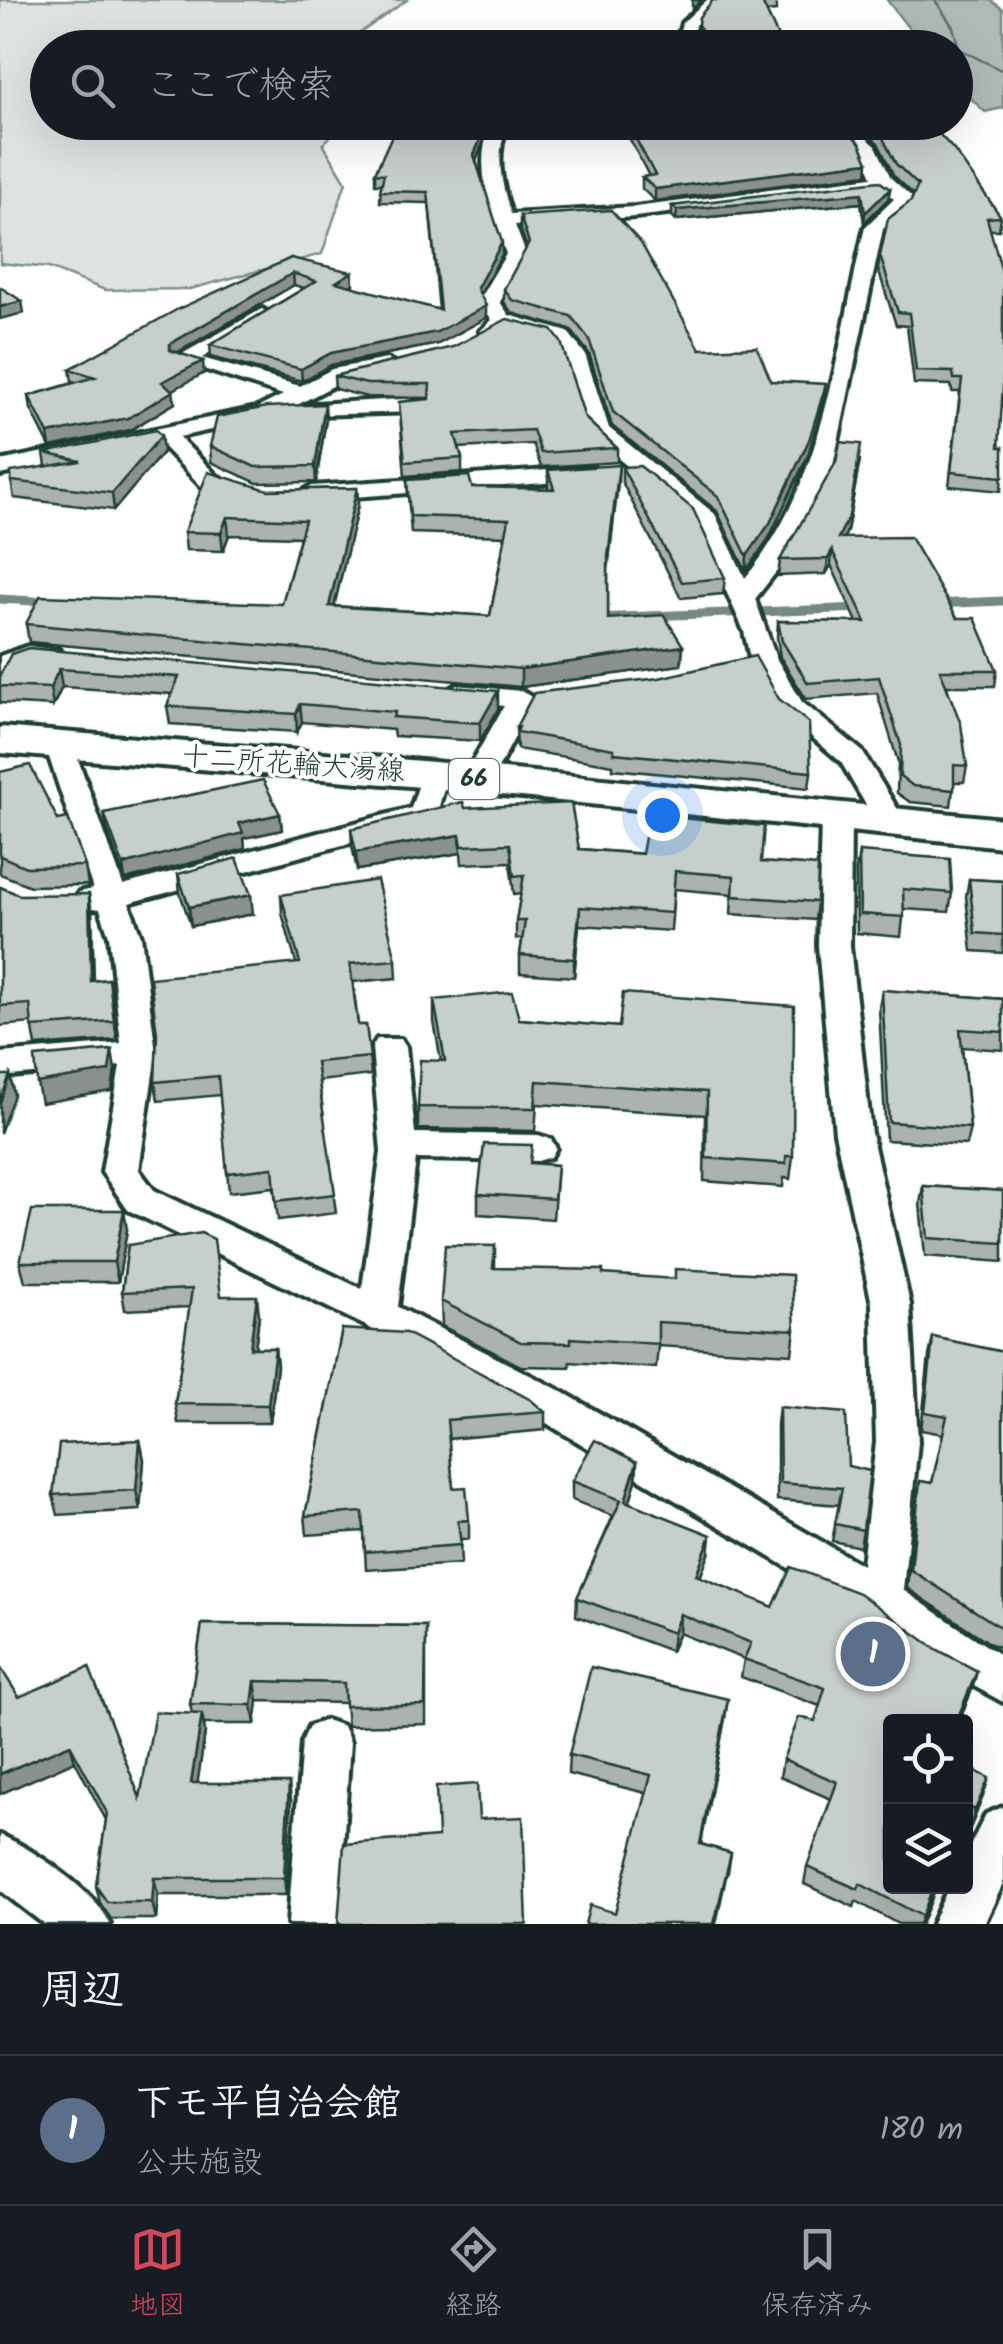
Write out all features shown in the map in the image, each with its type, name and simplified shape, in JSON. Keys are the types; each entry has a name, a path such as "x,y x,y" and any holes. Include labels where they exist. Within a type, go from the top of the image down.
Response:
{"main road":[{"name":"十二所花輪大湯線","path":"0,740 60,748 456,777 888,818 1003,833"}],"street":[{"path":"683,30 690,18 714,0"},
{"path":"494,140 491,174 516,254 512,267 491,292 490,302 504,322 561,336 574,354 599,431 706,519 791,707 852,757 888,818"},
{"path":"742,598 772,562 819,475 874,227 901,206 904,198 883,181 870,150 858,140"},
{"path":"505,220 634,212 883,181"},
{"path":"286,302 184,358 301,393"},
{"path":"472,340 504,322"},
{"path":"264,413 340,374 410,360"},
{"path":"0,468 264,413 419,405"},
{"path":"165,436 196,471 233,493 279,495 649,470"},
{"path":"728,666 760,644"},
{"path":"0,666 28,654 87,659"},
{"path":"422,690 551,698"},
{"path":"58,900 108,898 424,814 521,699"},
{"path":"60,748 100,857 108,898 125,936 139,1053 120,1172 141,1200 378,1314 548,1403 880,1599 950,1650 1003,1681"},
{"path":"836,816 834,946 852,1133 890,1304 896,1442 880,1599"},
{"path":"378,1314 399,1146 389,1047"},
{"path":"0,1065 139,1053"},
{"path":"399,1146 538,1148"},
{"path":"313,1924 326,1742"},
{"path":"956,1924 1003,1832"},
{"path":"0,1859 85,1924"}],"shaded area":[{"path":"0,0 407,0 364,30 30,30 30,140 327,140 323,144 346,182 322,254 190,289 105,290 49,268 0,263"}],"water":[{"path":"887,0 990,0 1003,9 1003,108 985,112 973,100 973,30 910,30"}],"building":[{"path":"713,0 776,1 762,2 775,30 701,30 699,17"},
{"path":"390,140 480,140 474,155 502,242 477,288 486,306 437,332 331,353 301,369 210,345 316,281 293,273 170,344 170,350 203,361 162,382 173,391 128,418 48,434 29,396 95,377 70,369 178,309 291,258 352,272 336,282 440,310 428,192 380,191 384,174 375,173"},
{"path":"637,140 857,140 868,162 655,189 642,177 655,175"},
{"path":"884,140 945,140 1001,217 987,218 1003,276 999,447 1003,447 1003,477 951,472 962,379 954,379 953,372 916,371 909,313 898,312 880,256 888,219 911,201 918,185 896,164"},
{"path":"879,181 890,189 865,213 862,193 677,210 672,206"},
{"path":"611,210 641,243 700,349 757,347 771,381 826,384 809,440 770,523 747,556 718,496 613,412 589,339 571,316 512,300 504,289 529,243 520,216"},
{"path":"0,287 22,301 0,307"},
{"path":"507,319 552,330 561,342 585,418 617,448 541,453 533,430 455,434 462,458 405,462 399,402 429,399 430,384 367,384 334,376 453,347"},
{"path":"325,404 315,466 255,467 210,446 217,417 267,407"},
{"path":"156,430 161,436 112,493 11,481 11,472 81,461 44,453"},
{"path":"840,442 861,444 849,516 838,538 910,537 957,618 975,618 997,670 940,670 961,724 967,766 954,765 954,790 913,786 900,776 901,745 879,677 808,683 782,641 778,621 866,622 832,550 828,559 780,560 836,462"},
{"path":"619,465 608,557 608,619 664,615 683,646 521,669 26,624 40,596 282,604 305,520 227,517 221,533 184,532 208,472 268,490 357,488 329,606 490,616 509,519 410,516 407,480 469,476 472,487 554,489 548,470"},
{"path":"640,466 693,509 725,578 682,582 622,467"},
{"path":"28,648 498,691 480,723 393,717 395,712 300,704 296,714 167,706 179,677 59,669 50,688 0,686 0,675 11,654"},
{"path":"755,656 779,699 809,723 811,772 614,753 614,749 517,732 534,693 659,678"},
{"path":"30,765 58,820 68,818 85,866 26,867 0,856 0,772"},
{"path":"263,780 280,814 239,823 243,833 123,865 104,813"},
{"path":"463,802 465,808 571,803 579,849 642,854 649,815 764,826 761,862 818,866 817,902 733,896 734,876 675,871 672,913 580,907 574,959 520,955 525,921 516,921 524,875 514,876 510,844 462,846 460,835 356,852 351,829"},
{"path":"859,852 950,859 952,893 903,889 904,917 860,914"},
{"path":"237,858 251,895 189,907 178,874"},
{"path":"969,879 1003,881 1003,935 975,933"},
{"path":"377,880 396,960 350,964 358,1025 366,1025 370,1057 316,1062 335,1194 276,1201 273,1168 227,1173 218,1076 155,1082 157,1034 150,978 300,963 281,895"},
{"path":"0,887 19,895 89,894 91,981 109,979 114,1021 32,1027 30,1004 0,1006"},
{"path":"882,990 1003,999 1003,1032 960,1029 970,1128 889,1122"},
{"path":"512,992 519,1019 619,1027 623,993 794,1006 793,1156 786,1156 786,1164 706,1158 707,1092 537,1081 535,1108 418,1107 420,1060 445,1061 434,1000"},
{"path":"112,1050 109,1071 37,1083 35,1057"},
{"path":"0,1075 10,1075 0,1102"},
{"path":"484,1144 532,1145 530,1163 557,1165 554,1199 478,1194"},
{"path":"923,1186 1003,1191 1003,1243 928,1238"},
{"path":"32,1210 124,1210 114,1262 20,1262"},
{"path":"201,1233 214,1239 221,1296 257,1296 250,1348 275,1348 268,1405 175,1404 192,1289 122,1292 128,1245"},
{"path":"445,1245 495,1246 493,1268 603,1270 603,1274 675,1279 675,1269 792,1275 795,1330 658,1322 658,1344 571,1338 571,1343 521,1342 441,1301"},
{"path":"342,1329 406,1333 531,1400 545,1412 447,1420 453,1488 466,1487 469,1520 458,1521 461,1545 365,1552 363,1512 305,1516"},
{"path":"933,1337 1003,1352 1003,1629 911,1570 920,1481 932,1483 947,1416 925,1412"},
{"path":"779,1407 846,1413 848,1466 870,1471 863,1530 835,1524 842,1488 780,1483"},
{"path":"140,1440 136,1490 53,1495 59,1444"},
{"path":"595,1440 637,1462 625,1501 711,1535 696,1575 773,1607 791,1567 859,1593 936,1649 977,1671 959,1714 883,1714 883,1894 931,1894 922,1916 860,1884 858,1889 807,1867 837,1782 783,1759 799,1717 815,1721 825,1688 744,1659 751,1643 680,1614 673,1633 577,1598 621,1500 572,1481"},
{"path":"202,1624 426,1626 425,1705 345,1706 344,1683 255,1681 252,1705 190,1704"},
{"path":"0,1667 19,1697 89,1667 140,1798 155,1712 202,1714 191,1783 289,1783 284,1878 154,1878 152,1902 107,1902 96,1886 107,1813 70,1744 0,1774"},
{"path":"591,1667 728,1699 700,1844 731,1853 714,1924 585,1924 590,1905 615,1913 651,1775 569,1755"},
{"path":"973,1770 989,1778 973,1809"},
{"path":"477,1784 479,1819 523,1817 527,1924 338,1924 344,1844 438,1837 436,1787"}],"waterway":[{"path":"0,599 51,602"},
{"path":"933,604 1003,601"},
{"path":"593,618 864,608"}],"place":[{"name":"下モ平自治会館","path":"873,1654"}]}
